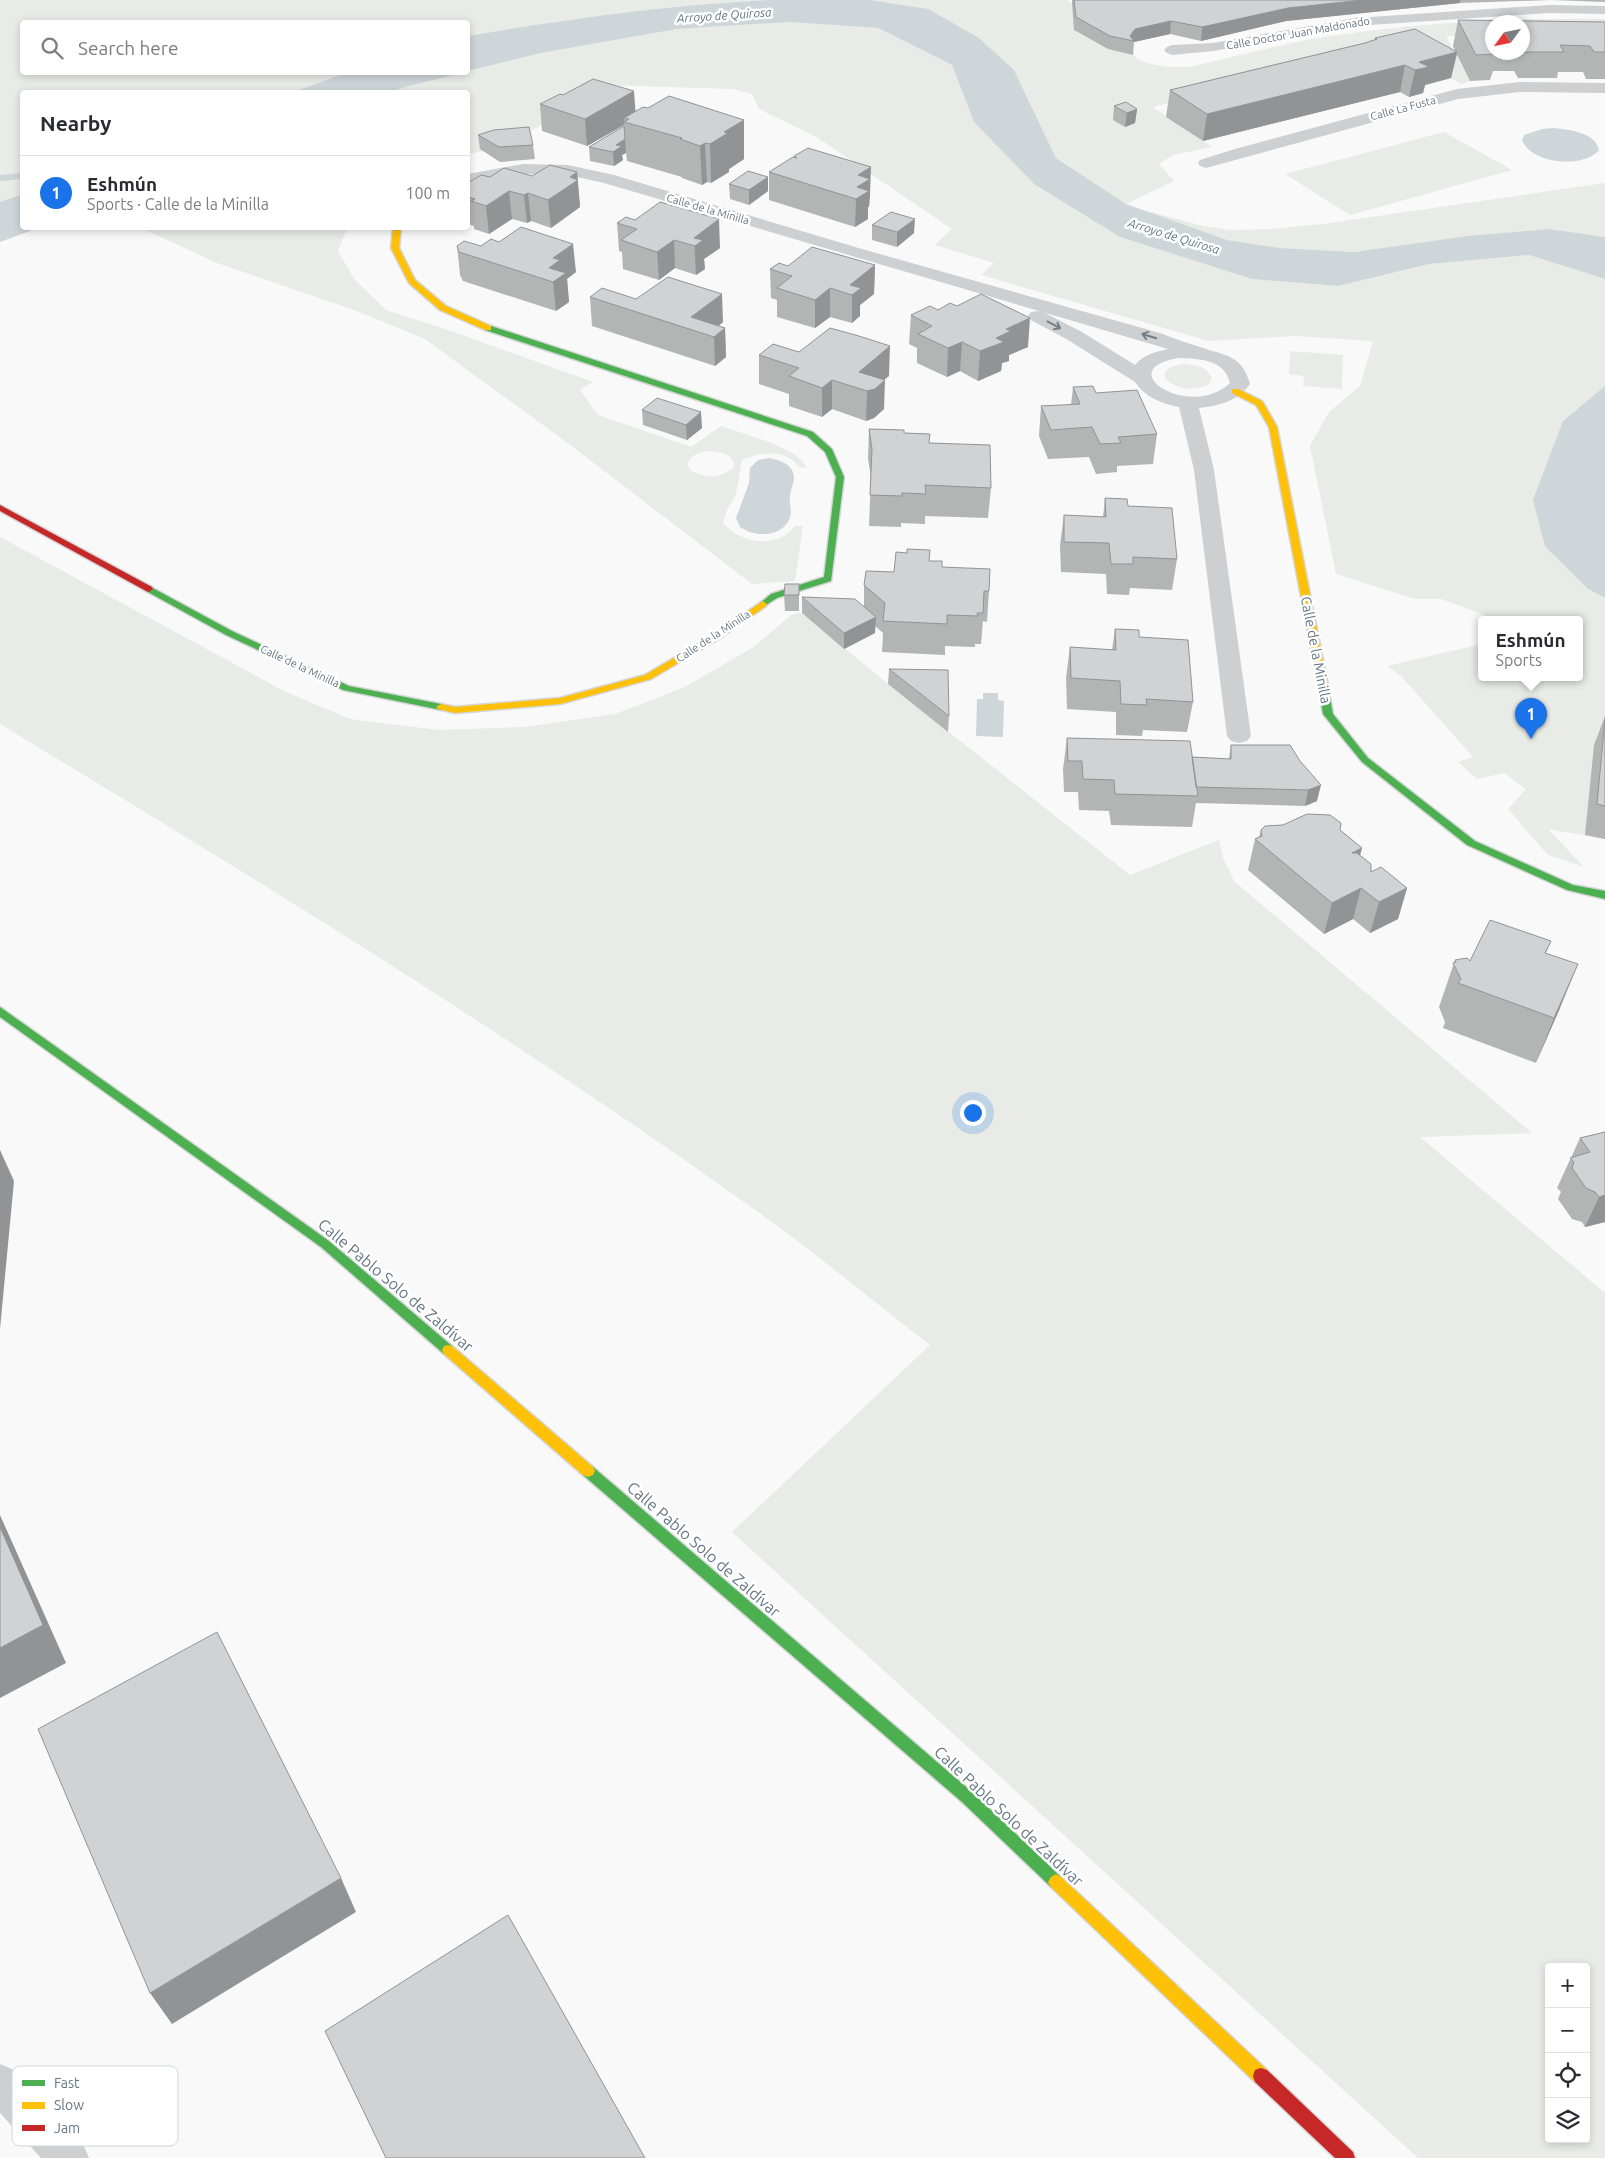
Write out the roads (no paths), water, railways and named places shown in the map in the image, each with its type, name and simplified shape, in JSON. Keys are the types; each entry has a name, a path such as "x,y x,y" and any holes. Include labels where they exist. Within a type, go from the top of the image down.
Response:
{"street":[{"name":"Calle Doctor Juan Maldonado","path":"1172,50 1213,48 1355,22 1549,9 1605,10"},
{"name":"Calle La Fusta","path":"1206,163 1457,94 1520,87 1594,86 1605,88"},
{"name":"Calle de la Minilla","path":"470,179 523,169 568,170 608,179 1153,337 1224,360 1234,367 1239,376 1240,384 1235,391 1215,400 1188,402 1159,394 1148,387 1143,379 1075,336 1032,313 945,278"},
{"name":"Calle de la Minilla","path":"0,508 229,633 346,688 455,710 560,701 648,677 714,638 774,596 828,580 840,477 829,451 810,434 477,324 443,308 412,281 394,248 397,230"},
{"path":"1143,379 1141,372 1145,364 1153,358 1165,354 1195,352"},
{"name":"Calle de la Minilla","path":"1235,391 1259,403 1273,428 1328,714 1365,760 1471,843 1571,888 1605,895"},
{"path":"1188,402 1204,470 1239,736"},
{"name":"Calle Pablo Solo de Zaldívar","path":"0,1011 325,1244 967,1797 1347,2158"},
{"path":"0,2084 12,2097"},
{"path":"58,2146 69,2158"}],"water":[{"name":"Arroyo de Quirosa","path":"869,0 928,9 979,38 1014,70 1056,158 1126,204 1227,240 1280,248 1354,252 1467,236 1549,229 1605,237 1605,279 1529,255 1429,264 1338,286 1252,279 1120,237 1034,184 974,122 952,65 878,28 788,22 677,29 541,53 470,71 470,36 617,13 730,2"},
{"path":"340,75 454,75 396,90 299,90"},
{"path":"1554,128 1581,133 1593,139 1599,150 1581,160 1570,162 1558,161 1546,159 1536,154 1527,148 1522,140 1524,135 1542,129"},
{"path":"20,195 20,230 33,230 0,242 0,202"},
{"path":"1605,386 1605,598 1588,589 1545,546 1533,500 1563,421"},
{"path":"769,458 777,460 792,469 794,480 790,497 791,514 785,526 780,530 766,534 752,533 740,527 736,518 749,483 750,468 758,460"},
{"path":"983,693 998,693 998,700 1004,701 1003,737 976,736 977,699 983,699"}],"waterway":[{"path":"0,178 20,176"}],"place":[{"name":"Eshmún","path":"1531,739"}]}
